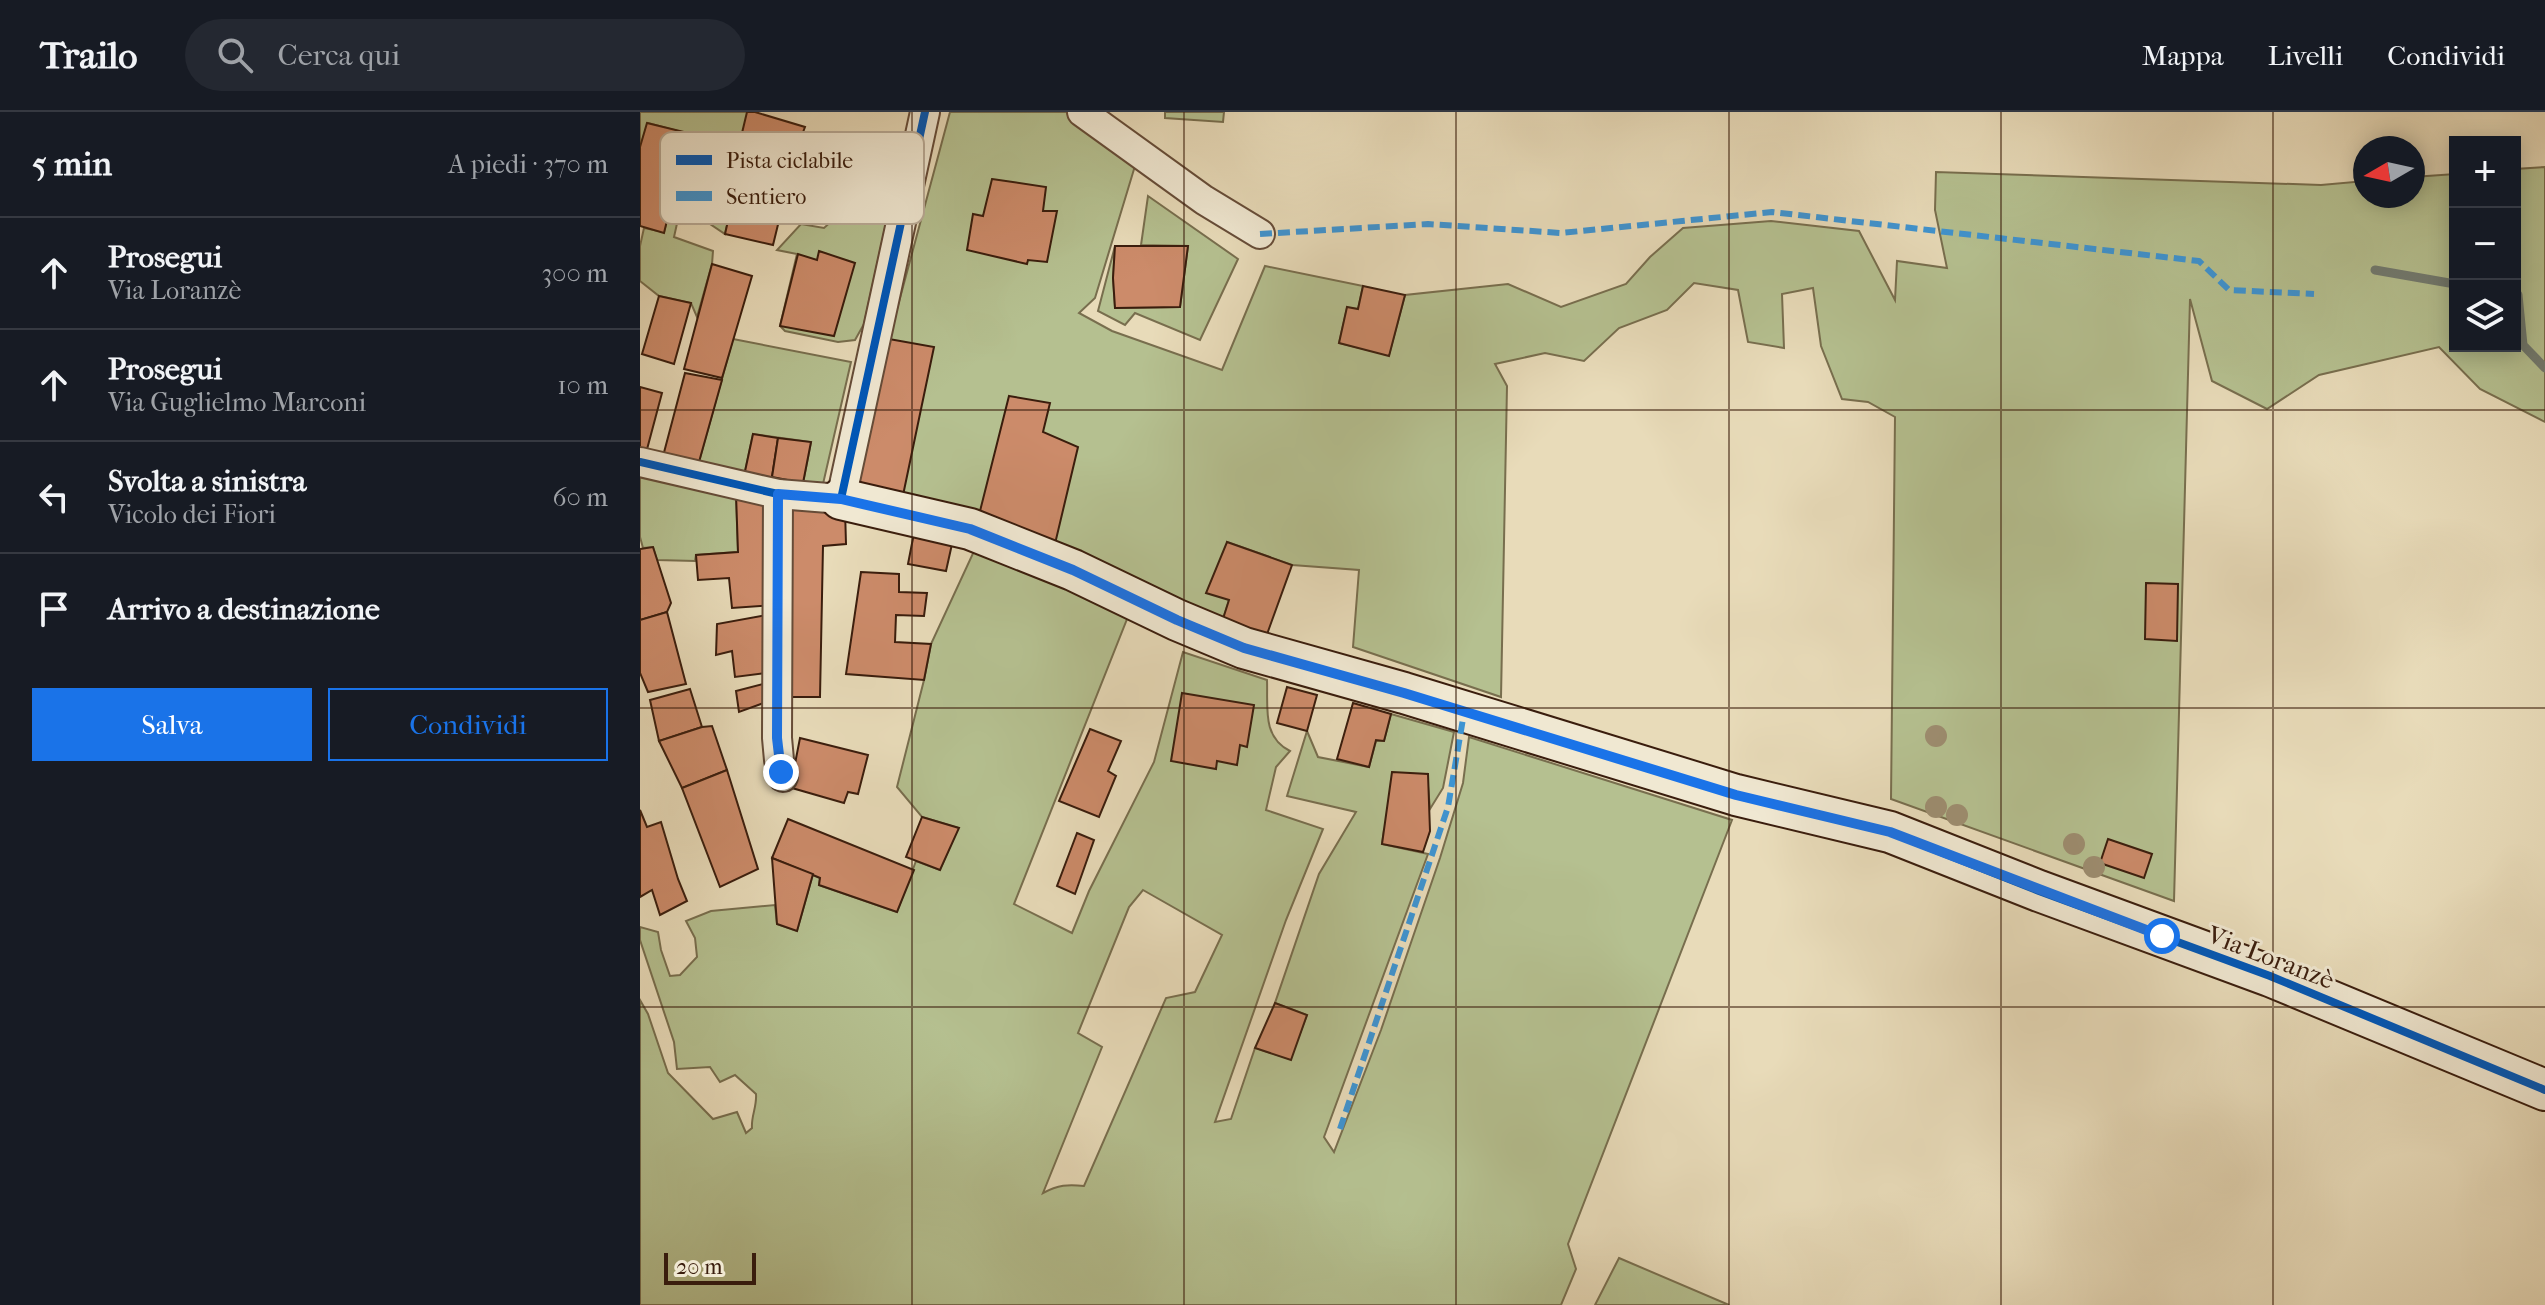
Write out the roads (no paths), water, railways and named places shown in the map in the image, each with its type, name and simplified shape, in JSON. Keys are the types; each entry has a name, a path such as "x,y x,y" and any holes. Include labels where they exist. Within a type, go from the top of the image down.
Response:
{"street":[{"path":"921,132 925,112"},
{"path":"1082,112 1204,200 1260,234"},
{"path":"640,462 778,494 841,499 901,224"},
{"path":"778,494 777,738 783,777"},
{"name":"Via Loranzè","path":"841,499 970,529 1073,570 1244,648 1404,693 1736,795 1890,832 2270,976 2545,1090"}],"waterway":[{"path":"2375,270 2449,283"},
{"path":"2521,325 2523,345 2545,368"}]}
